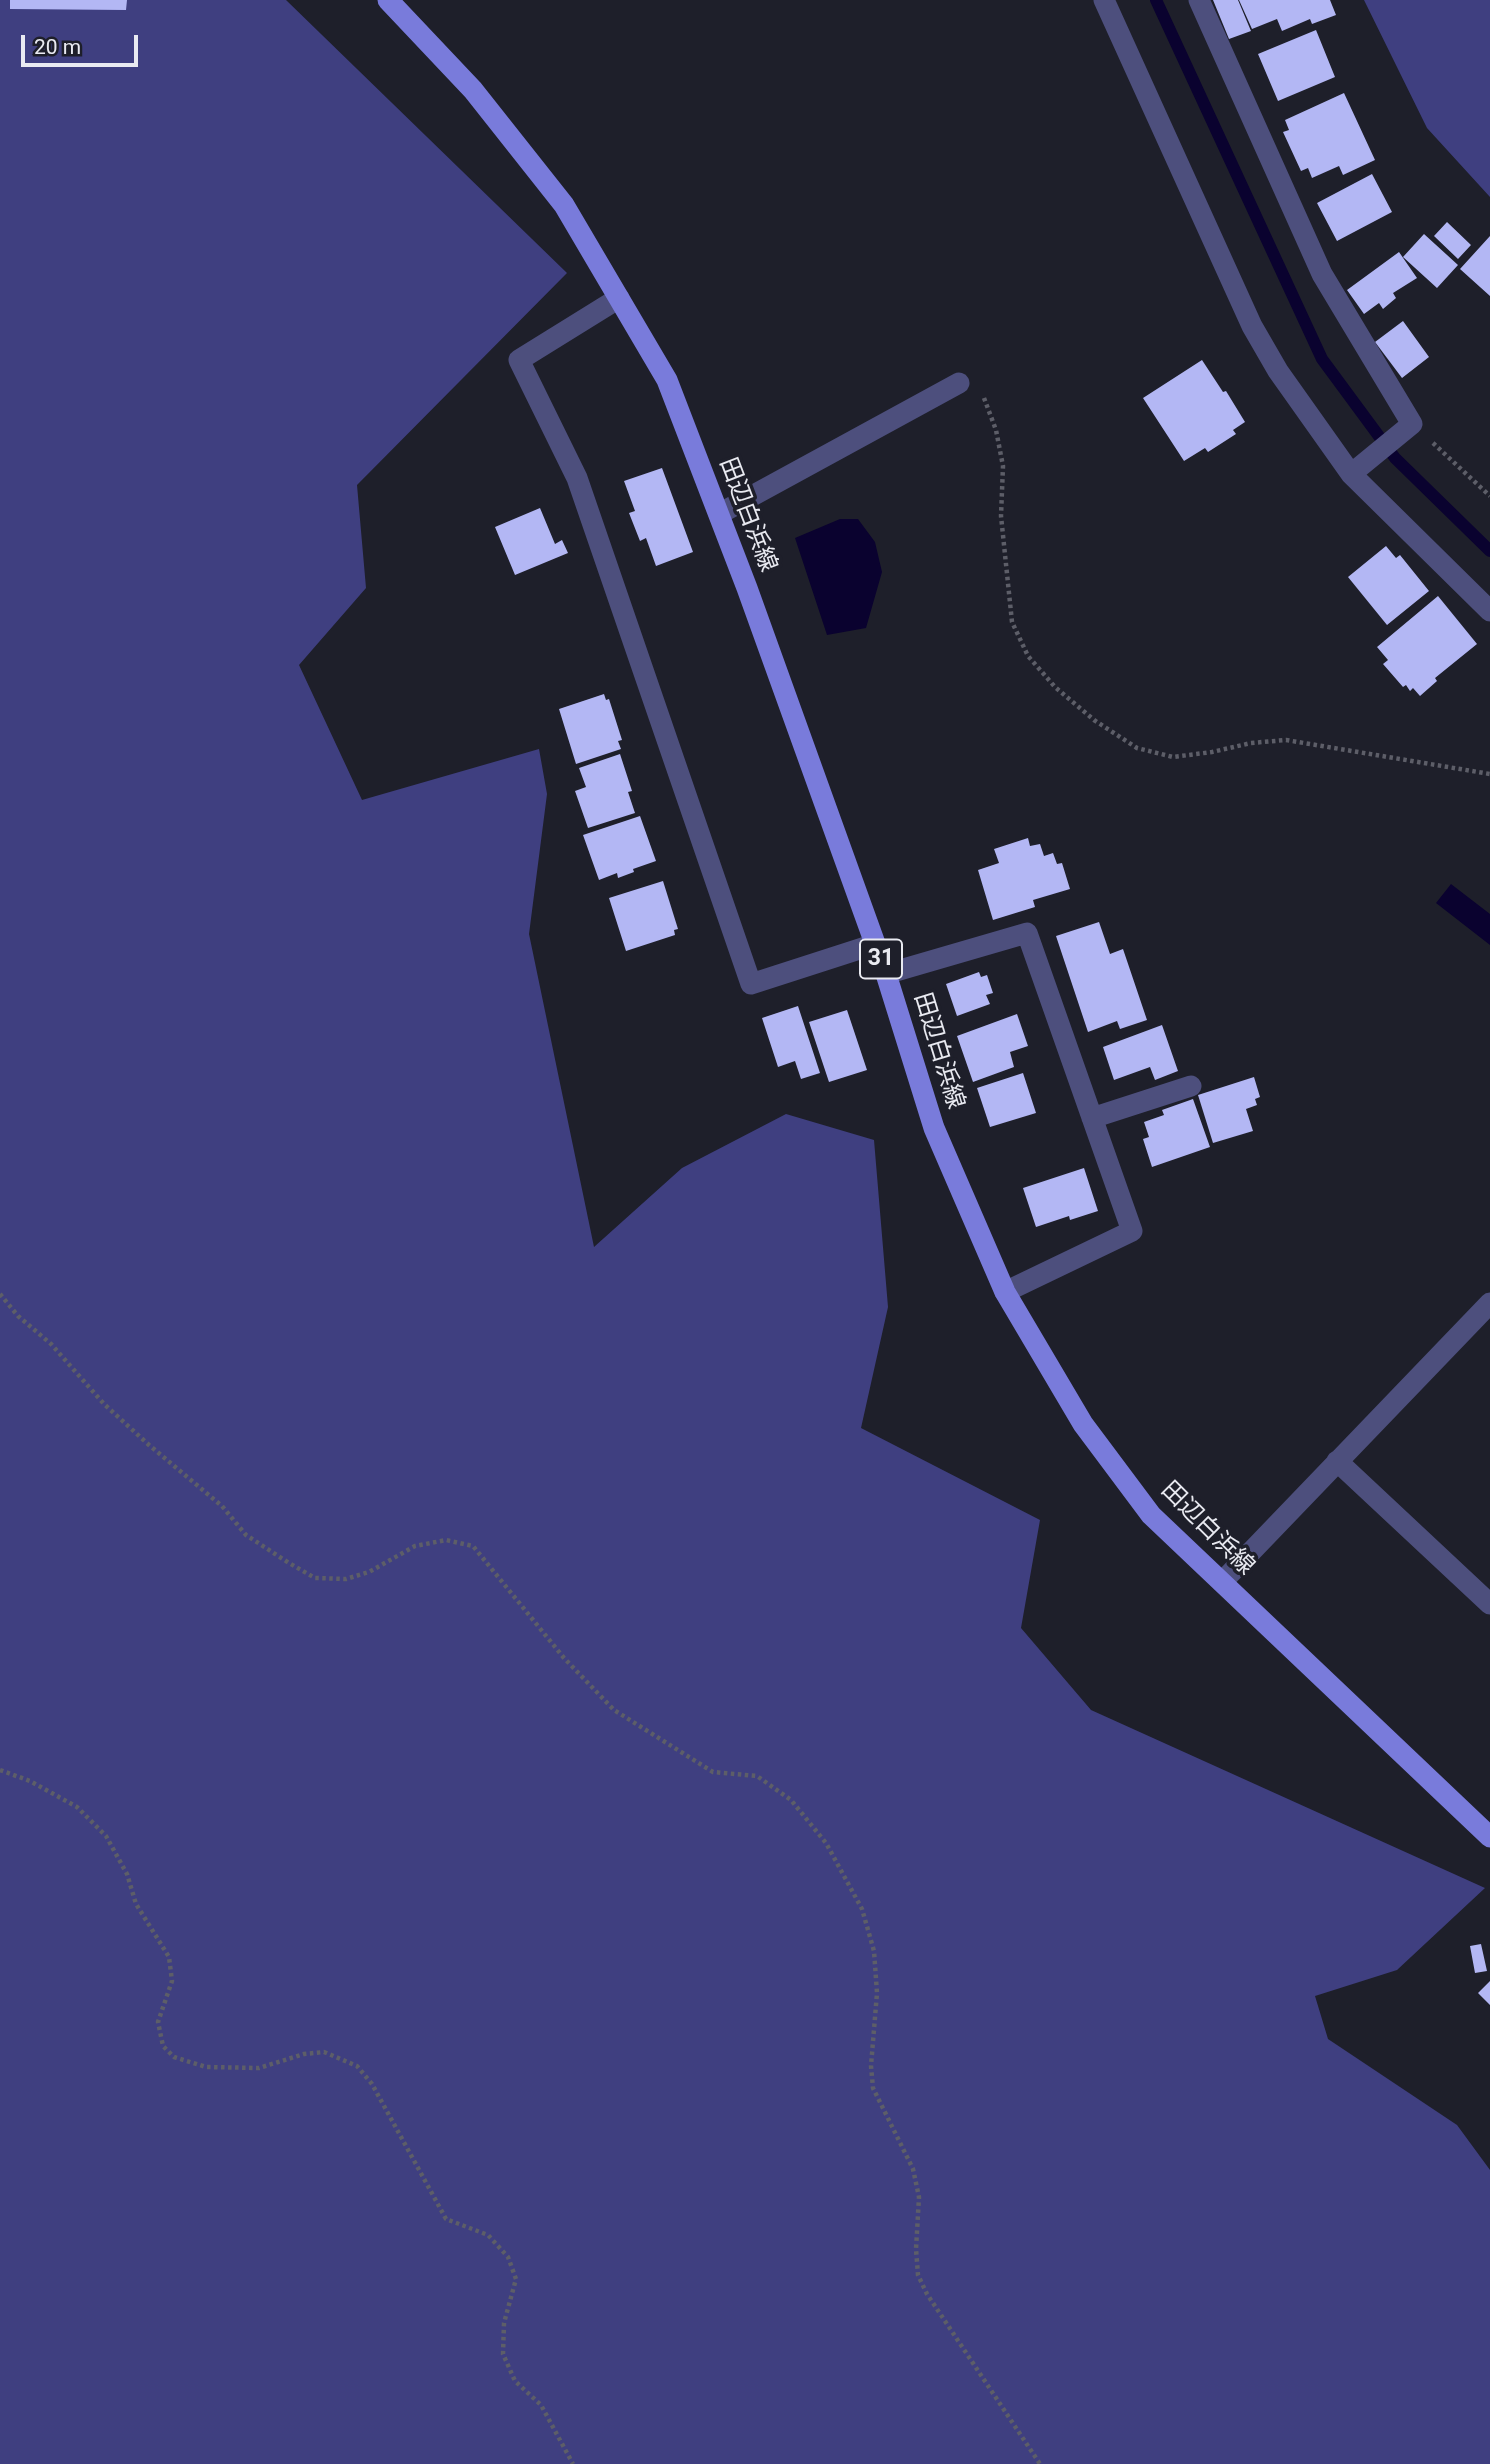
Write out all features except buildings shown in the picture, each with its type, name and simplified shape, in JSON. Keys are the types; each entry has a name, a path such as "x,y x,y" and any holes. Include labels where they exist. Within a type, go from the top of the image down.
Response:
{"main road":[{"name":"田辺白浜線","path":"388,0 473,90 564,205 667,380 719,514 876,944 934,1128 1004,1292 1083,1424 1152,1515 1490,1837"}],"street":[{"path":"1104,0 1252,326 1278,371 1359,468 1490,611"},
{"path":"1199,0 1322,274 1406,430 1359,468"},
{"path":"619,298 519,360 577,478 751,984 876,944"},
{"path":"719,514 959,383"},
{"path":"886,974 1027,933 1132,1231 1004,1292"},
{"path":"1092,1118 1191,1086"},
{"path":"1222,1582 1490,1303"},
{"path":"1337,1461 1490,1604"}],"path":[{"path":"959,383 984,398 996,430 1003,466 1001,516 1012,622 1028,656 1055,687 1094,720 1137,748 1173,757 1251,743 1286,740 1490,774"},
{"path":"1406,430 1490,496"},
{"path":"0,1294 19,1316 51,1344 104,1404 222,1506 246,1535 289,1563 315,1578 345,1579 369,1572 415,1546 446,1540 473,1546 564,1658 614,1710 713,1772 757,1776 791,1800 826,1843 862,1909 874,1951 877,1993 871,2066 873,2088 913,2169 919,2197 916,2249 918,2275 927,2294 1040,2464"},
{"path":"0,1770 30,1781 77,1807 106,1836 127,1874 136,1904 169,1957 172,1981 159,2022 163,2046 174,2057 205,2067 259,2068 304,2054 324,2052 356,2066 372,2084 446,2219 488,2235 508,2257 516,2279 504,2323 503,2354 515,2381 541,2405 573,2464"}],"shaded area":[{"path":"0,0 286,0 567,273 357,485 366,588 299,665 362,800 539,749 547,794 529,934 594,1247 682,1168 786,1114 874,1140 888,1307 861,1428 1040,1520 1021,1628 1091,1710 1485,1888 1397,1970 1315,1996 1328,2039 1457,2125 1490,2170 1490,2464 0,2464"},
{"path":"1364,0 1490,0 1490,197 1427,128"},
{"path":"840,519 858,519 875,542 882,572 866,628 827,635 795,538"},
{"path":"1451,884 1490,914 1490,945 1436,903"}],"waterway":[{"path":"1156,0 1322,359 1395,458 1490,551"}]}
